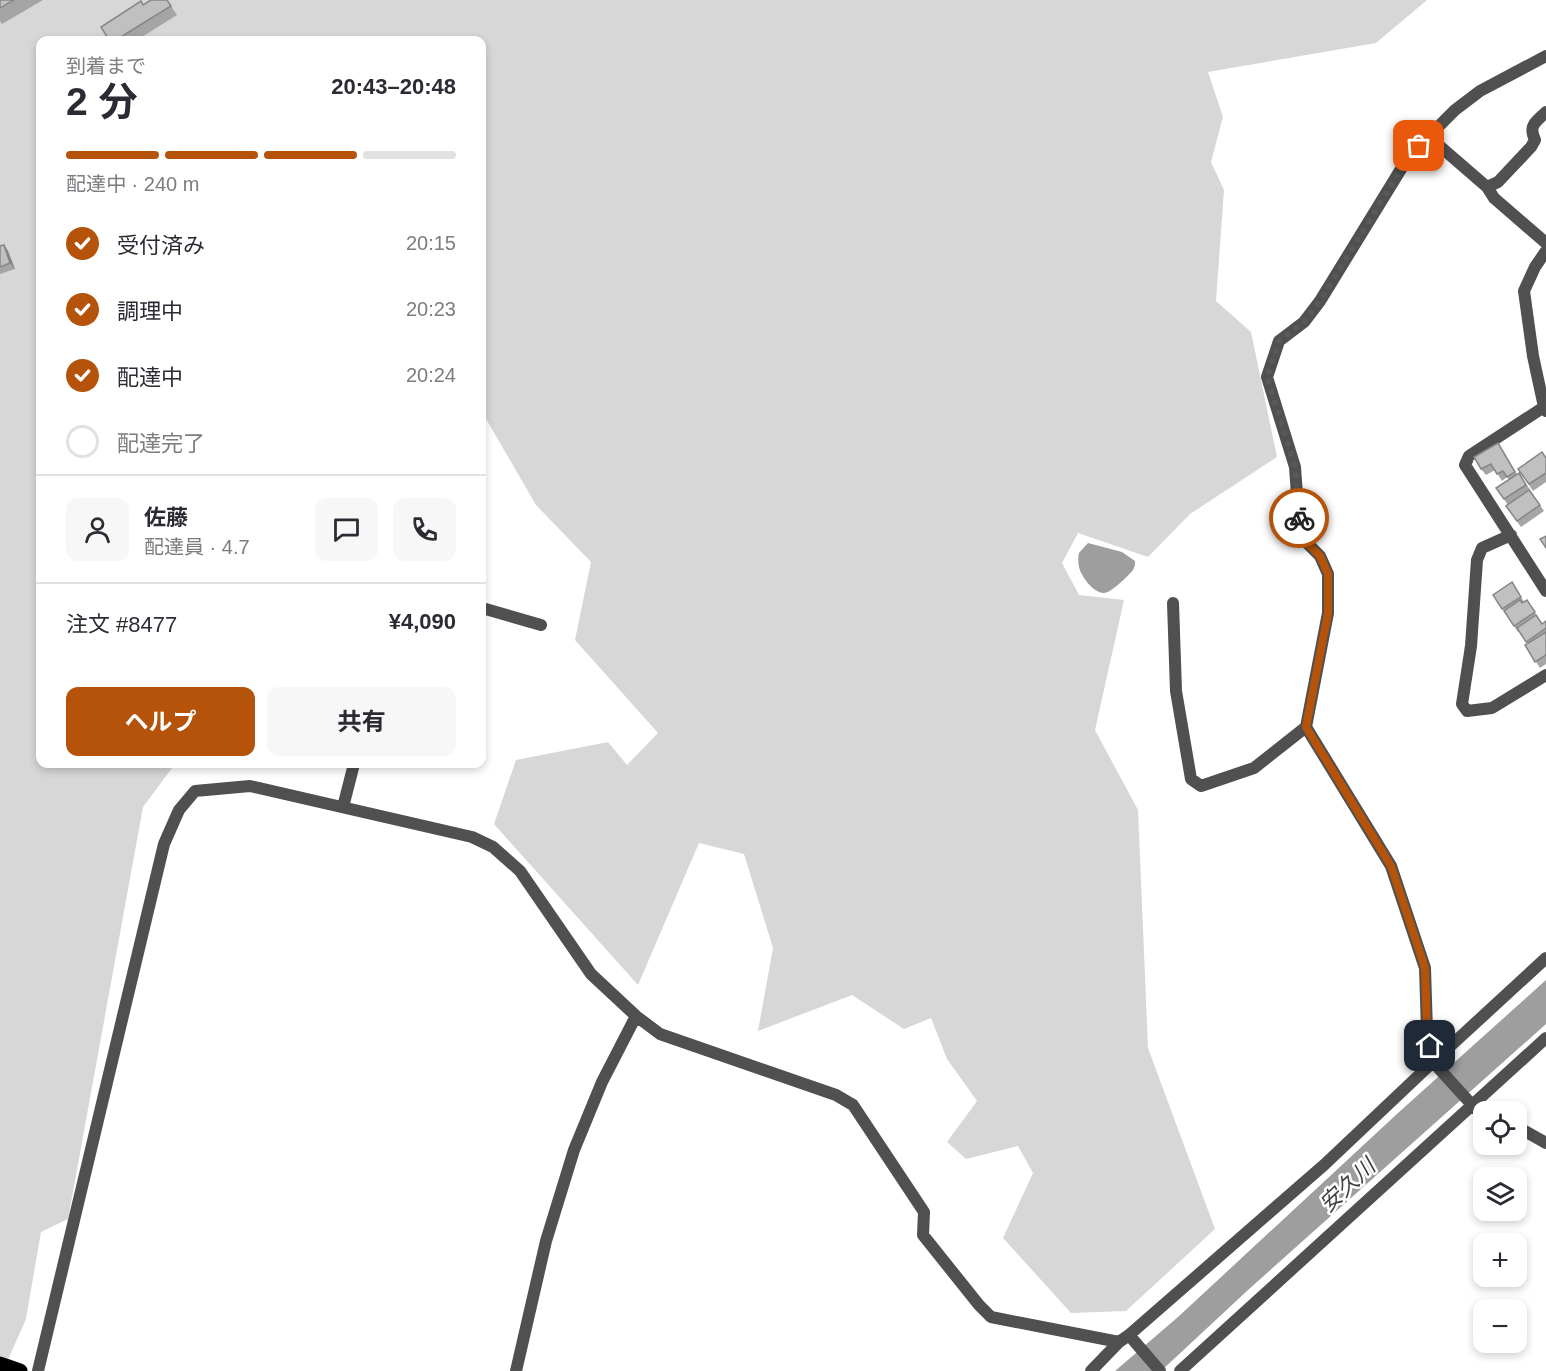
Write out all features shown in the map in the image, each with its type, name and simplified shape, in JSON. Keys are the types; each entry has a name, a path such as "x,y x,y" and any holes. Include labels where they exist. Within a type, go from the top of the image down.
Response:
{"main road":[{"path":"0,1364 20,1371"}],"street":[{"path":"1173,603 1176,691 1191,779 1201,786 1254,768 1306,727 1328,613 1328,574 1320,556 1300,536 1295,467 1267,377 1279,341 1304,322 1320,301 1409,156 1455,110 1480,91 1546,56"},
{"path":"1487,187 1498,182 1531,147 1534,140 1531,133 1532,126 1546,112"},
{"path":"1428,136 1487,187 1494,198 1546,243"},
{"path":"1546,251 1535,267 1524,291 1533,356 1545,409 1468,456 1465,465 1546,591"},
{"path":"1511,535 1482,549 1478,560 1471,646 1462,704 1467,711 1492,708 1546,675"},
{"path":"486,609 541,625"},
{"path":"1180,1371 1473,1106 1433,1062 1427,1031 1425,968 1391,866 1306,727"},
{"path":"343,807 353,768"},
{"path":"38,1371 164,844 179,810 195,791 250,786 472,837 493,847 520,871 591,974 636,1016 660,1034 836,1095 853,1105 924,1212 922,1235 991,1317 1124,1338 1161,1371"},
{"path":"1091,1371 1124,1338 1324,1165 1546,958"},
{"path":"516,1371 546,1241 574,1150 602,1082 636,1016"},
{"path":"1478,1101 1546,1038"},
{"path":"1527,1132 1546,1143"}],"shaded area":[{"path":"0,0 1427,0 1376,43 1208,72 1223,117 1211,162 1224,190 1216,301 1251,332 1277,457 1190,514 1148,557 1078,533 1062,563 1079,595 1124,600 1095,730 1138,810 1148,1048 1215,1229 1126,1311 1071,1313 1003,1238 1033,1173 1018,1146 966,1159 947,1142 977,1101 947,1059 931,1018 904,1029 852,995 758,1031 773,948 744,854 699,843 638,985 494,824 516,760 608,742 627,765 658,733 575,640 591,562 536,505 486,419 486,36 36,36 36,768 172,768 143,807 68,1219 41,1232 26,1319 3,1371 0,1371"}],"water":[{"path":"1088,543 1122,552 1135,561 1131,573 1107,592 1100,592 1092,587 1080,571 1079,553"},
{"name":"安久川","path":"1546,980 1546,1024 1248,1290 1161,1371 1115,1371 1178,1317 1398,1113"}],"building":[{"path":"0,0 14,0 0,8"},
{"path":"151,0 167,0 171,6 122,36 107,36 101,27 141,1 143,5"},
{"path":"4,245 10,263 0,267 0,246"},
{"path":"1498,443 1515,472 1507,477 1503,471 1497,474 1491,464 1481,469 1474,457"},
{"path":"1542,452 1546,458 1546,473 1529,484 1518,469"},
{"path":"1519,473 1526,485 1504,499 1496,488"},
{"path":"1529,490 1540,505 1517,521 1506,506"},
{"path":"1546,536 1546,548 1540,539"},
{"path":"1512,582 1521,597 1502,609 1493,595"},
{"path":"1520,600 1522,603 1527,600 1535,612 1514,626 1504,611"},
{"path":"1536,615 1542,624 1546,621 1546,628 1526,642 1517,628"},
{"path":"1546,632 1546,655 1535,662 1525,645"}],"way so far":[{"path":"1299,518 1295,467 1267,377 1279,341 1304,322 1320,301 1409,156 1419,146"}],"route":[{"path":"1299,518 1300,536 1320,556 1328,574 1328,613 1306,727 1391,866 1425,968 1427,1031 1430,1046"}]}
